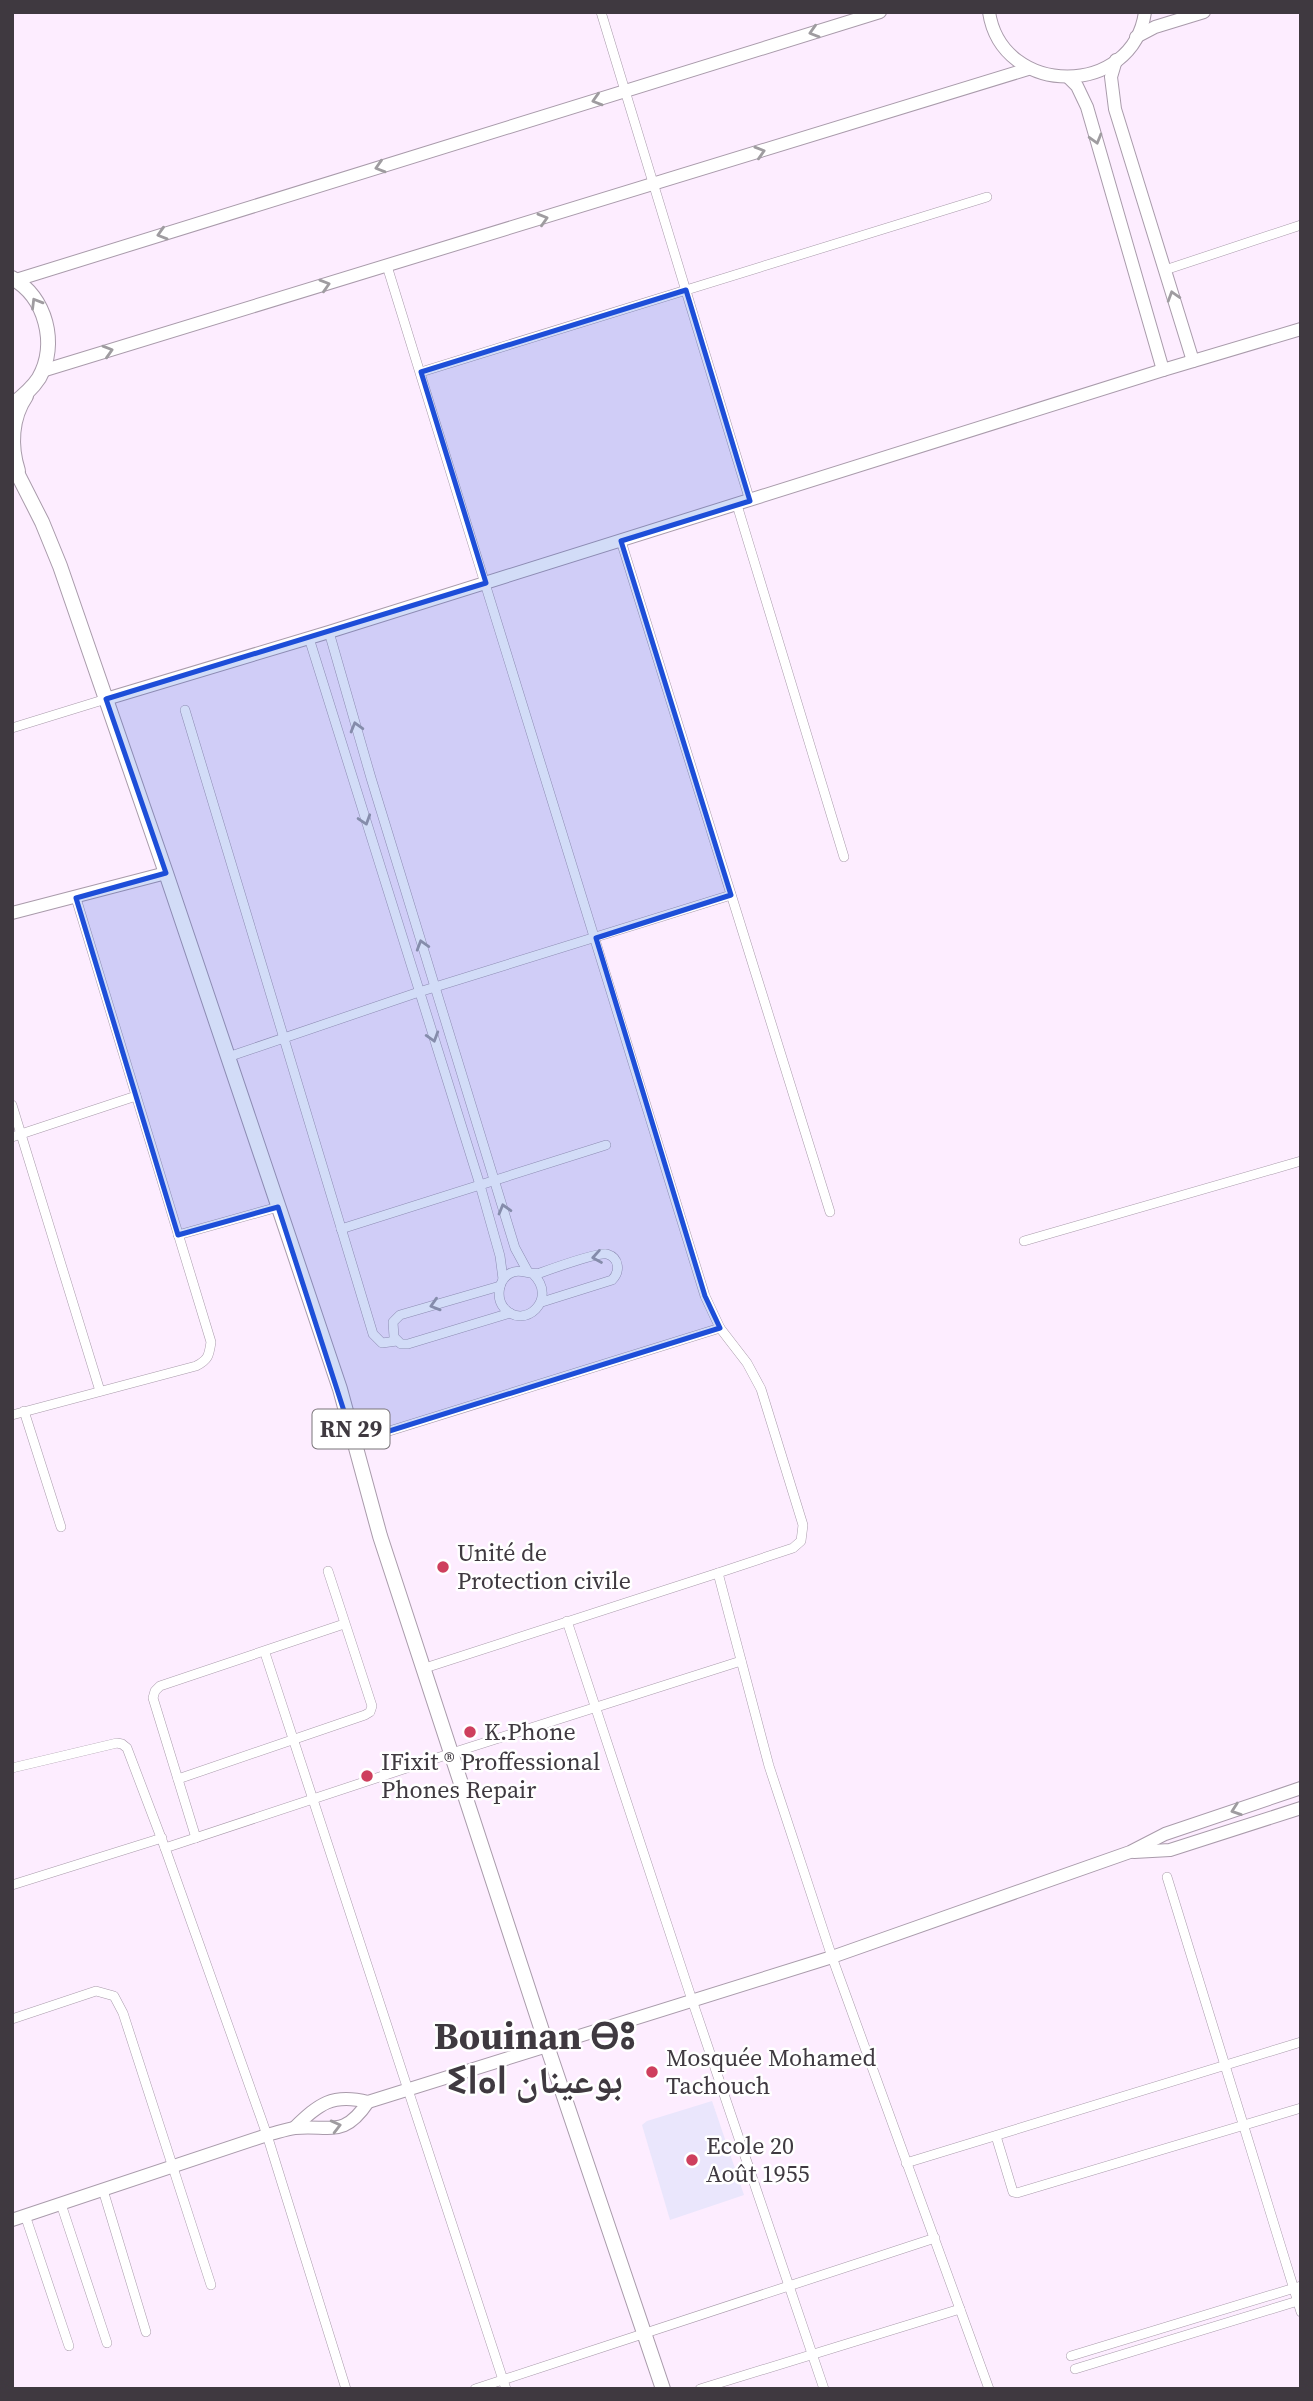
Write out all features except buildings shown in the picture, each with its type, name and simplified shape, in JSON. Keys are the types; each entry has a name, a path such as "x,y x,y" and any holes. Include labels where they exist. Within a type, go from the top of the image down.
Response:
{"main road":[{"path":"14,279 880,12"},
{"path":"989,12 999,39 1011,55 1028,69 1069,78 1102,69 1116,60 1136,37 1155,27 1203,12"},
{"path":"1136,37 1144,12"},
{"path":"1116,60 1111,78 1115,109 1193,361"},
{"path":"42,371 1028,69"},
{"path":"1069,78 1077,86 1087,107 1163,370"},
{"name":"RN 29","path":"14,279 29,291 39,305 46,321 48,338 42,371 21,403 13,432 16,469 52,544 166,873 340,1390 380,1536 663,2389"},
{"path":"106,699 1301,329"},
{"name":"RN 29","path":"12,405 29,391"},
{"path":"12,914 166,873"},
{"path":"294,2128 328,2101 349,2097 368,2102 832,1956 1130,1852 1165,1834 1301,1788"},
{"path":"1130,1852 1170,1850 1301,1808"},
{"path":"12,2220 267,2135 294,2128 339,2128 357,2119 368,2102"}],"street":[{"path":"601,12 686,290 844,857"},
{"path":"421,372 987,197"},
{"path":"1165,270 1301,225"},
{"path":"387,266 702,1287 720,1328 747,1363 761,1389 804,1530 801,1541 793,1548 425,1668"},
{"path":"621,541 830,1212"},
{"path":"328,632 370,778 515,1248 542,1287 542,1302"},
{"path":"309,638 480,1185 500,1256 500,1301 510,1313"},
{"path":"12,728 106,699"},
{"path":"185,710 373,1334 382,1343 397,1341 408,1344 510,1313 525,1315 532,1313 542,1302 612,1280 618,1271 618,1265 614,1258 603,1254 531,1273 515,1272 502,1282 400,1315 393,1322 392,1328 397,1341"},
{"path":"353,783 370,778"},
{"path":"228,1058 419,992 731,895"},
{"path":"12,1415 196,1366 207,1360 211,1342 76,898"},
{"path":"17,1135 136,1096"},
{"path":"12,1105 17,1135 100,1391"},
{"path":"341,1229 606,1145"},
{"path":"1024,1241 1301,1161"},
{"path":"178,1235 278,1207"},
{"path":"354,1442 720,1328"},
{"path":"24,1411 61,1527"},
{"path":"178,1779 294,1741 370,1712 372,1706 328,1571"},
{"path":"718,1573 769,1766 832,1956 989,2389"},
{"path":"567,1621 824,2389"},
{"path":"196,1838 153,1698 155,1691 160,1686 265,1653 344,1624"},
{"path":"265,1653 504,2384"},
{"path":"12,1885 164,1843 196,1838 741,1661"},
{"path":"12,1768 117,1743 127,1748 164,1843 267,2135 346,2389"},
{"path":"1167,1877 1297,2287 1301,2312"},
{"path":"12,2018 96,1991 114,1996 123,2013 211,2285"},
{"path":"906,2163 1301,2042"},
{"path":"996,2136 1013,2192 1017,2193 1301,2108"},
{"path":"103,2190 146,2332"},
{"path":"61,2203 107,2343"},
{"path":"25,2215 69,2346"},
{"path":"475,2389 504,2384 645,2333 935,2238"},
{"path":"1071,2356 1297,2287"},
{"path":"1075,2369 1299,2301"},
{"path":"700,2389 960,2309"}],"highlighted area":[{"path":"686,290 750,501 621,541 731,895 596,938 705,1296 720,1328 354,1442 278,1207 178,1235 76,898 166,873 106,699 486,583 421,372"}],"shaded area":[{"name":"Ecole 20 Août 1955","path":"712,2101 744,2195 670,2220 642,2125 647,2121"}],"place":[{"name":"Unité de Protection civile","path":"443,1567"},
{"name":"K.Phone","path":"470,1732"},
{"name":"IFixit ® Proffessional Phones Repair","path":"367,1776"},
{"name":"Mosquée Mohamed Tachouch","path":"652,2072"},
{"name":"Ecole 20 Août 1955","path":"692,2160"}],"district":[{"name":"Bouinan ⴱⵓ ⵉⵏⴰⵏ بوعينان","path":"535,2058"}]}
